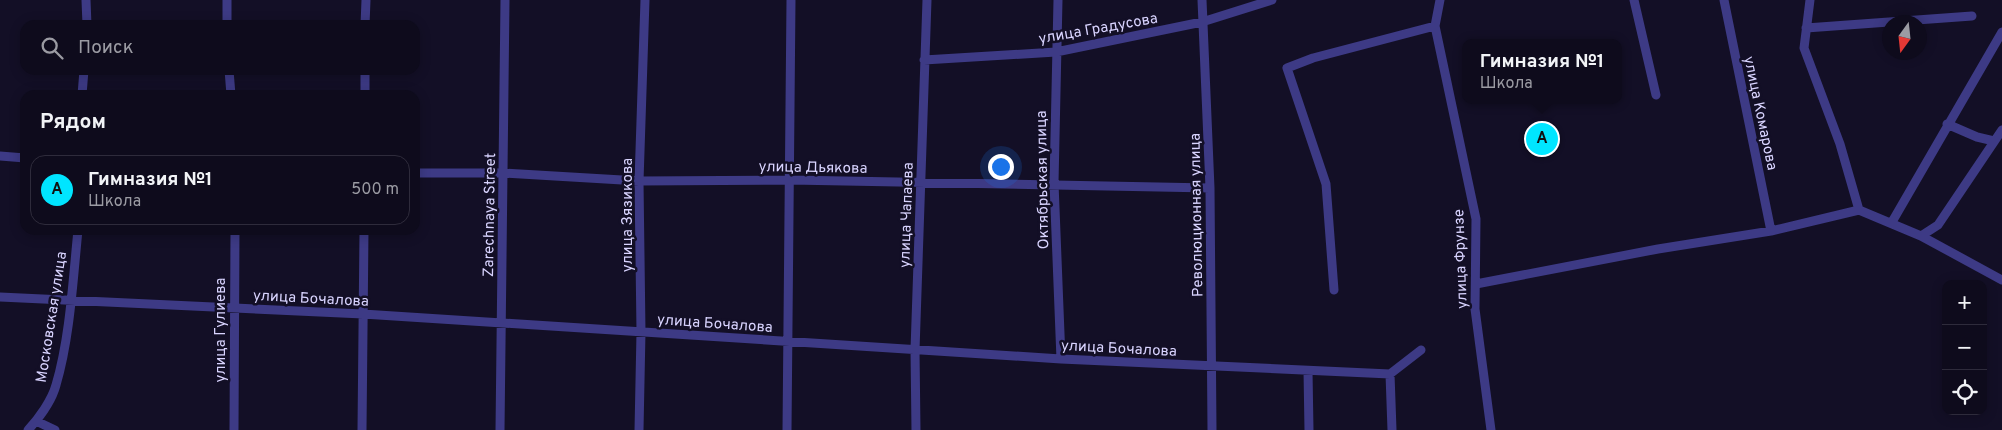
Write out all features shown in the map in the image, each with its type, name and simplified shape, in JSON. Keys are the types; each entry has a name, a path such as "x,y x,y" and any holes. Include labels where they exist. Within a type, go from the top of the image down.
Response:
{"street":[{"path":"86,0 86,20"},
{"path":"226,0 227,20"},
{"path":"365,20 366,0"},
{"name":"Zarechnaya Street","path":"500,430 505,0"},
{"name":"улица Зязикова","path":"639,430 641,332 639,181 645,0"},
{"path":"787,430 791,180 791,0"},
{"name":"улица Чапаева","path":"916,430 916,350 927,0"},
{"name":"Октябрьская улица","path":"1058,0 1054,183 1061,359"},
{"name":"Революционная улица","path":"1202,0 1210,188 1212,430"},
{"name":"улица Градусова","path":"924,60 1056,52 1202,22 1272,0"},
{"name":"улица Фрунзе","path":"1440,0 1435,26 1476,219 1475,309 1491,430"},
{"path":"1634,0 1656,95"},
{"name":"улица Комарова","path":"1724,0 1771,231"},
{"path":"1810,0 1804,48 1840,144 1859,210"},
{"path":"1806,28 1972,16"},
{"path":"1334,290 1326,184 1287,68 1314,58 1435,26"},
{"path":"1892,222 1947,124 2002,32"},
{"path":"82,90 84,75"},
{"path":"229,75 231,90"},
{"path":"365,75 365,90"},
{"path":"1947,124 1976,137 1994,141"},
{"path":"1921,236 1938,225 2002,130"},
{"path":"0,156 20,158"},
{"name":"улица Дьякова","path":"420,173 503,173 639,181 791,180 1054,183 1210,188"},
{"path":"1476,284 1658,249 1771,231 1859,210 1892,222 1921,236 2002,280"},
{"name":"Московская улица","path":"28,430 36,421 56,386 71,300 78,235"},
{"name":"улица Гулиева","path":"234,430 235,235"},
{"path":"362,430 364,235"},
{"name":"улица Бочалова","path":"0,297 362,314 1061,359 1390,374"},
{"path":"1392,430 1390,374 1421,350"},
{"path":"1308,371 1309,430"},
{"path":"36,421 55,430"}],"place":[{"name":"Гимназия №1","path":"1542,139"}]}
